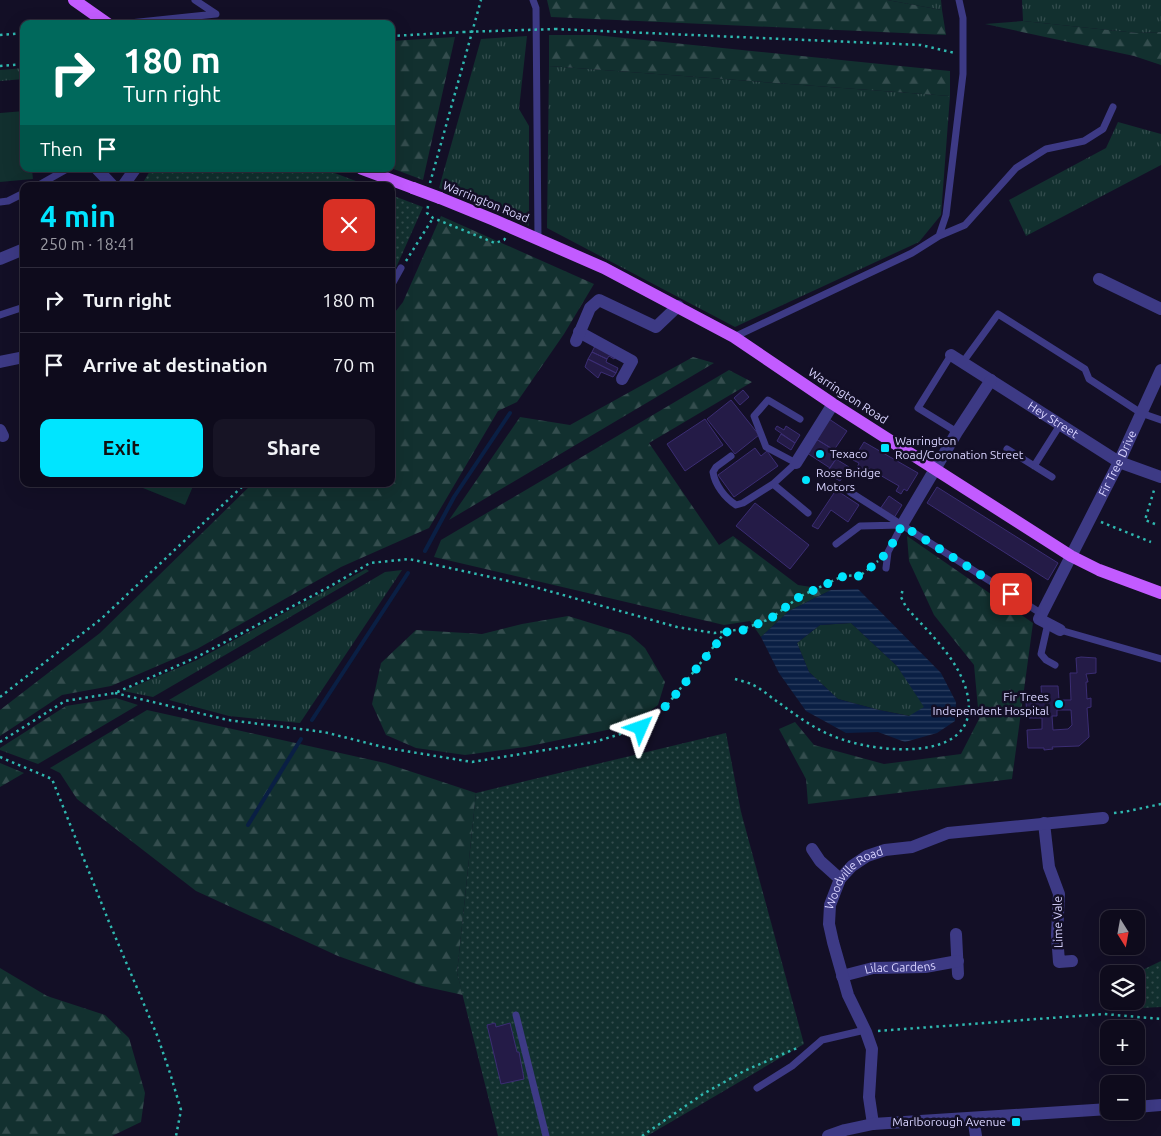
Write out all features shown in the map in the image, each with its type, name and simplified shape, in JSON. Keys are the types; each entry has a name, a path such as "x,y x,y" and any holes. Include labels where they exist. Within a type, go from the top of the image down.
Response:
{"main road":[{"path":"74,0 102,20"},
{"name":"Warrington Road","path":"370,172 513,228 604,268 678,306 734,337 834,404 1071,556 1099,570 1161,593"}],"street":[{"path":"100,172 109,182"},
{"path":"0,259 20,251"},
{"path":"1099,280 1161,309"},
{"path":"622,379 632,361 577,337 590,308 598,300 656,327 678,306"},
{"name":"Hey Street","path":"951,355 1119,462 1160,476"},
{"path":"0,362 20,358"},
{"name":"Fir Tree Drive","path":"1045,619 1071,556 1119,462 1161,370"},
{"path":"902,525 991,380"},
{"path":"796,463 834,404"},
{"path":"1045,619 1060,630"},
{"name":"Woodville Road","path":"873,1124 868,1091 872,1049 852,1006 842,976 829,924 830,905 840,879 859,861 884,850 912,847 936,837 956,832 1103,818"},
{"name":"Lime Vale","path":"1044,823 1049,866 1059,894 1057,935 1060,962"},
{"path":"812,849 820,861 840,879"},
{"name":"Lilac Gardens","path":"842,976 873,968 958,968 956,934"},
{"path":"1145,1106 1161,1105"},
{"path":"828,1136 873,1124 1100,1110"},
{"path":"974,1118 976,1136"}],"lane":[{"path":"158,20 216,14 195,0"},
{"path":"533,0 536,8 538,239"},
{"path":"939,236 946,215 963,74 963,18 959,0"},
{"path":"734,337 912,253 939,236 965,225 1016,168 1046,149 1084,141 1103,129 1112,107"},
{"path":"44,182 62,172"},
{"path":"0,202 8,202 20,195"},
{"path":"395,279 401,268"},
{"path":"0,316 20,308"},
{"path":"963,362 998,314 1085,369 1089,379 1141,413 1161,420"},
{"path":"951,355 918,408 958,432"},
{"path":"731,456 716,467 713,472 714,480 728,500 736,505 743,503 773,484 796,463 766,447 754,416 768,400 800,419"},
{"path":"1034,466 1060,425"},
{"path":"1008,448 1052,477"},
{"path":"773,484 808,513"},
{"path":"850,492 1045,619 1041,654 1046,660 1055,665"},
{"path":"836,544 860,526 902,525"},
{"path":"886,568 888,552 902,525"},
{"path":"1060,630 1161,659"},
{"path":"516,1015 546,1136"},
{"path":"757,1088 792,1066 822,1040 865,1031"}],"path":[{"path":"430,188 481,0"},
{"path":"395,36 555,29 921,45 963,54"},
{"path":"0,35 20,33"},
{"path":"0,66 20,64"},
{"path":"428,205 427,213 433,218 495,243 504,240 513,228"},
{"path":"401,268 433,218"},
{"path":"1154,524 1145,520 1160,476"},
{"path":"0,697 101,619 242,487"},
{"path":"1090,518 1150,542"},
{"path":"0,742 65,701 115,692 195,658 370,563 409,558 531,586 677,627 714,633 743,630 770,619 799,597 844,576 861,576 888,552"},
{"path":"735,679 754,685 798,717 827,733 854,743 905,750 931,747 955,737 961,730 967,717 966,690 955,664 906,607 901,597 903,588"},
{"path":"115,692 228,720 324,732 387,748 472,762 594,742 641,728 668,704 726,632"},
{"path":"0,757 52,779 162,1050 181,1110 176,1136"},
{"path":"1103,818 1112,813 1161,804"},
{"path":"865,1031 1104,1014 1161,1019"},
{"path":"642,1136 703,1094 744,1071 802,1046"}],"green space":[{"path":"547,0 887,0 942,10 946,35 551,17"},
{"path":"887,0 941,0 942,10"},
{"path":"1022,0 1161,0 1161,32 1137,33 1023,21"},
{"path":"1023,21 1137,33 1161,32 1161,65 1134,56 985,24"},
{"path":"549,35 595,35 950,71 950,96 549,66"},
{"path":"527,36 519,109 529,126 529,226 439,188 481,39"},
{"path":"455,37 423,180 395,170 395,41"},
{"path":"549,66 950,96 941,215 919,242 735,327 547,228"},
{"path":"20,68 20,79 0,81 0,70"},
{"path":"20,111 20,172 32,172 33,179 0,182 0,113"},
{"path":"1118,122 1161,134 1161,165 1026,236 1009,200 1106,148"},
{"path":"149,172 332,172 358,182 143,182"},
{"path":"395,196 423,207 395,270"},
{"path":"441,216 594,284 564,334 517,402 498,411 429,528 341,567 197,649 111,686 62,695 0,736 0,710 100,633 249,487 395,487 395,312 403,302"},
{"path":"693,357 714,363 449,520 520,417 570,425"},
{"path":"729,370 752,382 649,443 719,545 733,536 798,585 831,590 789,611 761,637 750,621 724,625 434,557 441,540"},
{"path":"140,487 193,487 185,505"},
{"path":"907,536 1033,623 1012,779 808,804 806,779 779,729 795,722 814,745 884,764 961,754 979,719 974,665 934,615 909,561"},
{"path":"366,569 369,571 153,697 123,691 197,660"},
{"path":"402,570 300,723 229,716 169,700 385,572"},
{"path":"568,616 630,635 645,648 665,682 658,705 631,725 525,747 465,755 416,748 386,735 372,704 381,663 416,630 482,634 522,624"},
{"path":"851,623 897,666 925,707 910,716 838,699 809,672 797,643 820,625"},
{"path":"116,698 138,705 38,764 0,750 0,748 66,706"},
{"path":"147,710 385,763 476,793 457,973 463,995 422,986 338,956 196,891 77,799 60,773 50,768"},
{"path":"726,733 741,812 804,1044 647,1136 498,1136 457,973 476,793"},
{"path":"0,763 24,773 0,787"},
{"path":"1161,961 1161,1007 1145,1008 1145,969"},
{"path":"0,968 47,996 105,1015 129,1038 145,1093 141,1122 112,1136 0,1136"}],"water":[{"path":"858,589 941,673 956,702 955,721 937,733 905,742 878,732 846,733 806,711 779,673 761,637 789,611 831,590","holes":["851,623 897,666 924,707 909,716 838,699 809,672 797,643 820,625"]}],"building":[{"path":"596,344 617,355 614,359 609,356 607,359 592,352"},
{"path":"592,352 607,359 606,362 618,368 616,373 588,359"},
{"path":"588,359 616,373 613,377 601,372 598,378 585,367"},
{"path":"743,390 749,397 740,405 734,398"},
{"path":"731,400 759,435 735,454 707,419"},
{"path":"705,419 723,445 685,471 667,444"},
{"name":"Texaco","path":"829,419 847,431 834,450 816,439"},
{"path":"777,426 784,430 786,426 800,435 795,443 775,429"},
{"path":"781,434 795,443 791,450 777,441"},
{"name":"Texaco","path":"816,439 834,450 830,455 836,459 830,468 807,453"},
{"path":"864,442 918,473 907,491 904,489 901,494 896,491 899,486 866,467 863,472 857,468 859,463 853,460"},
{"path":"755,448 761,456 767,451 778,466 734,497 718,475"},
{"path":"836,459 849,467 840,481 826,473"},
{"path":"937,487 1058,563 1048,580 927,503"},
{"path":"836,490 859,505 848,522 831,510 818,529 812,526"},
{"path":"889,496 902,505 894,518 880,509"},
{"path":"755,503 809,545 790,569 736,526"},
{"name":"Fir Trees Independent Hospital","path":"1076,658 1096,658 1096,673 1086,674 1088,682 1086,682 1087,699 1091,698 1091,707 1087,708 1089,737 1079,746 1052,747 1053,749 1044,750 1044,748 1028,748 1027,730 1042,729 1042,718 1027,718 1026,701 1042,701 1041,686 1058,686 1059,700 1071,700 1070,673 1077,673","holes":["1057,710 1071,710 1072,725 1068,729 1053,730 1052,716 1057,716"]},
{"path":"495,1023 496,1027 510,1023 517,1052 519,1052 524,1079 501,1084 487,1025"}],"waterway":[{"path":"425,551 454,497 510,413"},
{"path":"312,720 408,573"},
{"path":"248,825 301,739"}],"place":[{"name":"Warrington Road/Coronation Street","path":"885,448"},
{"name":"Texaco","path":"820,454"},
{"name":"Rose Bridge Motors","path":"806,480"},
{"name":"Fir Trees Independent Hospital","path":"1059,704"},
{"name":"Marlborough Avenue","path":"1016,1122"}],"route":[{"path":"641,728 668,704 726,632 743,630 770,619 799,597 844,576 861,576 888,552 902,525 1011,594"}]}
